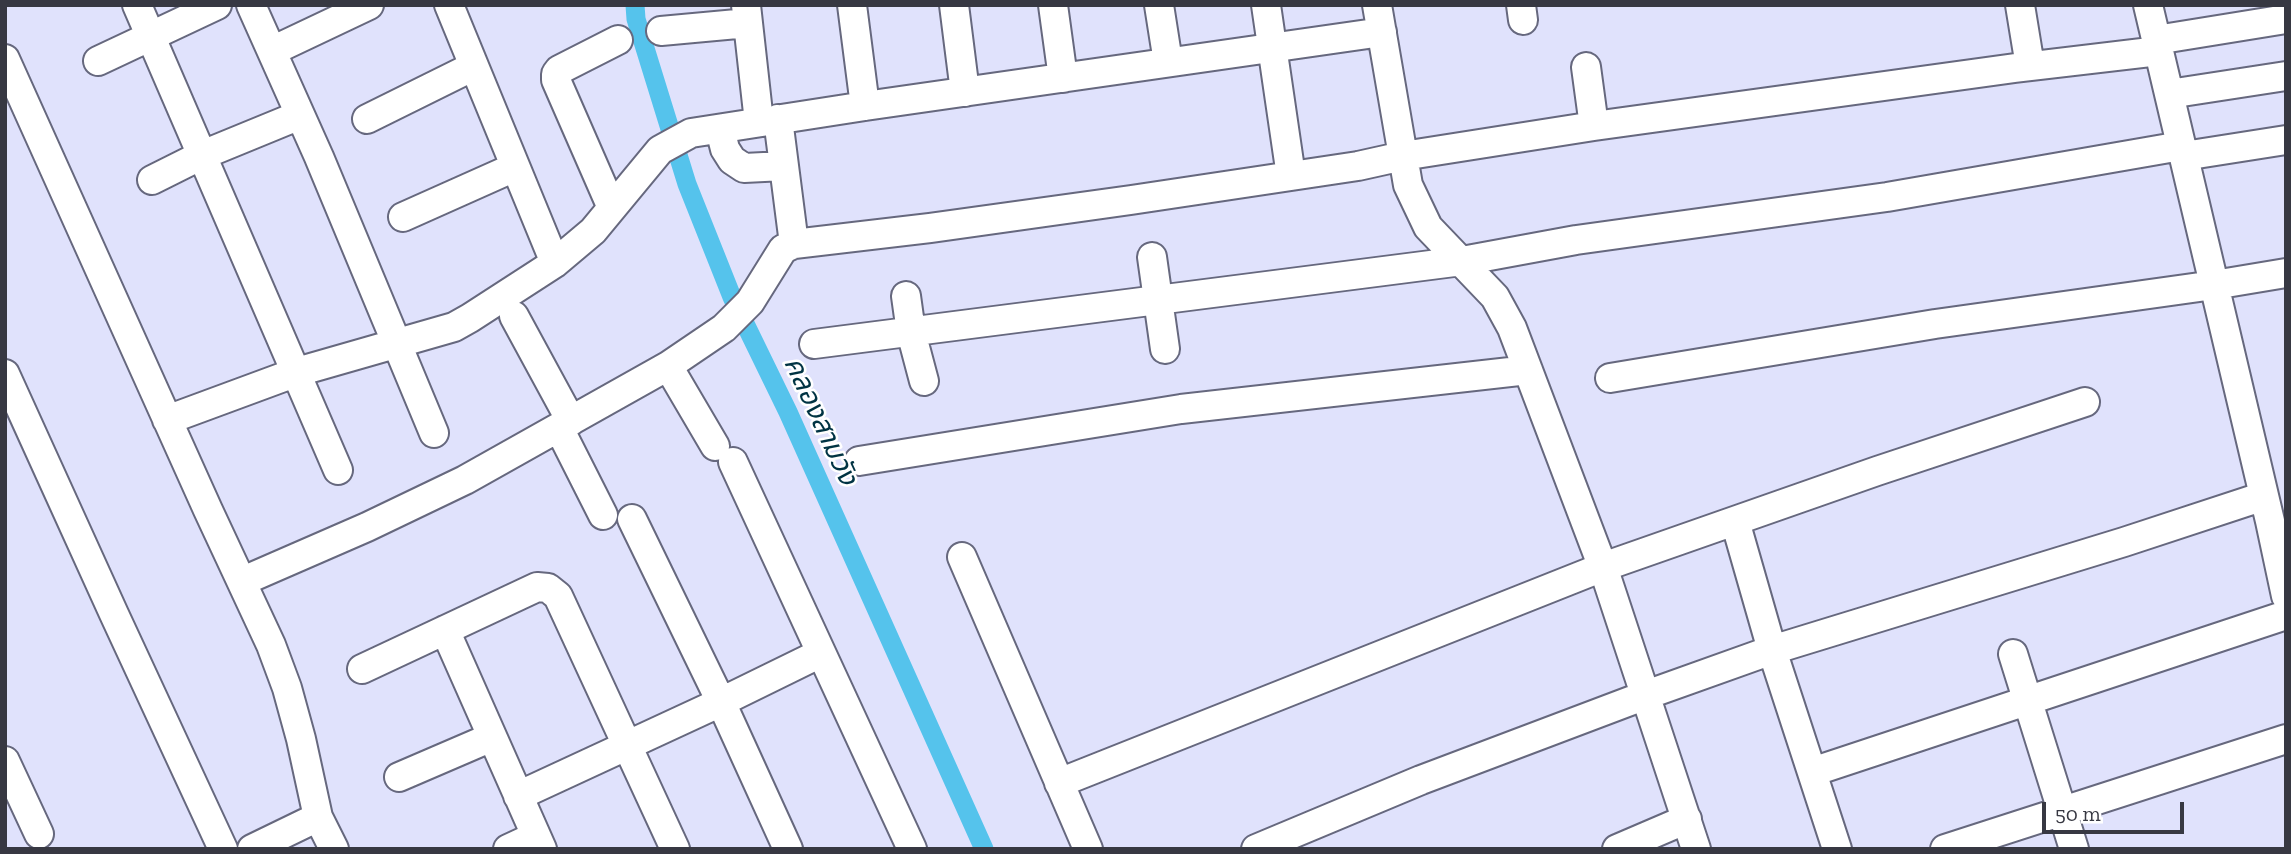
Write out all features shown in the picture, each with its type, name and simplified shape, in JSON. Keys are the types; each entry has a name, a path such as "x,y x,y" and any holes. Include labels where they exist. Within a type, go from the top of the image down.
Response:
{"street":[{"path":"137,5 338,470"},
{"path":"98,61 217,5"},
{"path":"251,5 434,433"},
{"path":"272,51 369,5"},
{"path":"449,5 555,263"},
{"path":"852,5 865,106"},
{"path":"954,5 965,92"},
{"path":"1053,5 1063,78"},
{"path":"1159,5 1168,62"},
{"path":"1266,5 1290,176"},
{"path":"2020,5 2030,66"},
{"path":"2148,5 2286,596"},
{"path":"661,31 747,14 768,121 784,166 794,244"},
{"path":"167,420 297,372 454,327 499,301 555,263 593,231 660,150 691,133 1273,47 1380,18 1408,185 1428,227 1495,298 1512,328 1603,567 1696,849"},
{"path":"243,581 367,527 452,486 668,366 724,328 750,302 783,248 794,244 930,228 1358,166 1403,156 1594,126 2030,66 2157,45 2286,19"},
{"path":"612,208 556,80 556,74 618,40"},
{"path":"5,59 271,645 287,688 318,817 334,849"},
{"path":"367,119 474,66"},
{"path":"1586,66 1594,126"},
{"path":"2169,94 2286,76"},
{"path":"152,180 201,156 300,115"},
{"path":"720,128 725,149 732,160 744,168 784,166"},
{"path":"814,344 1462,261 1576,240 1887,197 2182,151 2286,140"},
{"path":"403,217 515,167"},
{"path":"1152,257 1165,349"},
{"path":"1610,378 1935,324 2286,273"},
{"path":"906,296 911,332 924,381"},
{"path":"514,316 603,515"},
{"path":"668,366 724,454 912,849"},
{"path":"859,461 1181,409 1528,370"},
{"path":"5,374 223,849"},
{"path":"1059,783 1603,567 2085,402"},
{"path":"1256,849 1420,780 1772,650 2264,496"},
{"path":"632,519 721,702 788,849"},
{"path":"1735,521 1772,650 1837,849"},
{"path":"962,557 1088,849"},
{"path":"362,669 537,587 548,588 558,596 674,849"},
{"path":"1812,772 2286,615"},
{"path":"445,630 539,842 508,849"},
{"path":"518,796 821,653"},
{"path":"2013,654 2074,849"},
{"path":"400,778 492,737"},
{"path":"1945,849 2286,739"},
{"path":"5,761 43,842"},
{"path":"252,849 318,817"},
{"path":"1617,849 1687,819"}],"waterway":[{"name":"คลองสามวัง","path":"635,5 636,19 687,184 732,297 788,412 984,849"}]}
